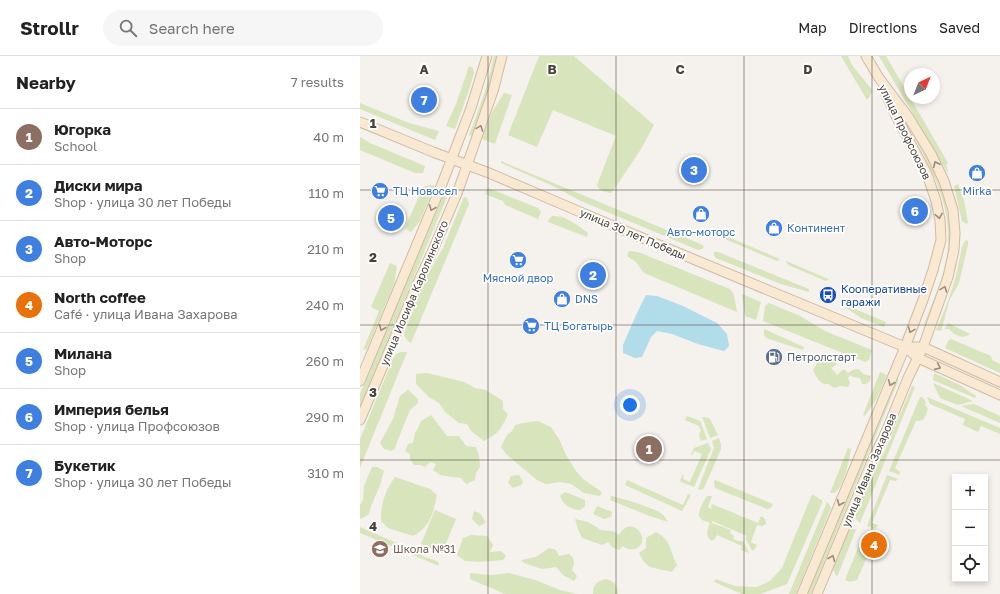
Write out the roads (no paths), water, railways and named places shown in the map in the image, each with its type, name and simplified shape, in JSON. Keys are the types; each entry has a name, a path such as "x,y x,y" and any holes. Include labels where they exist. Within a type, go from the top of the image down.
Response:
{"main road":[{"name":"улица Иосифа Каролинского","path":"360,381 436,198 471,108 487,56"},
{"name":"улица Иосифа Каролинского","path":"360,420 458,191 494,88 502,56"},
{"name":"улица Профсоюзов","path":"866,56 879,78 909,118 931,154 944,181 953,210 955,239 954,250 948,277 923,347"},
{"name":"улица Профсоюзов","path":"879,78 897,118 927,174 936,200 940,220 941,240 933,270 905,347"},
{"name":"улица 30 лет Победы","path":"360,122 489,173 905,347 918,358 1000,395"},
{"name":"улица 30 лет Победы","path":"905,347 923,347 1000,382"},
{"name":"улица Ивана Захарова","path":"802,594 905,347"},
{"name":"улица Ивана Захарова","path":"817,594 908,378 923,347"}],"water":[{"path":"646,295 657,296 683,306 717,323 727,334 729,346 724,351 698,344 672,334 657,331 651,337 642,357 635,358 623,353 623,345"}],"place":[{"name":"Букетик","path":"424,100"},
{"name":"Авто-Моторс","path":"694,170"},
{"name":"Mirka","path":"977,173"},
{"name":"ТЦ Новосел","path":"380,191"},
{"name":"Империя белья","path":"915,211"},
{"name":"Авто-моторс","path":"701,214"},
{"name":"Милана","path":"391,218"},
{"name":"Континент","path":"774,228"},
{"name":"Мясной двор","path":"518,260"},
{"name":"Диски мира","path":"593,275"},
{"name":"Кооперативные гаражи","path":"828,295"},
{"name":"DNS","path":"562,299"},
{"name":"ТЦ Богатырь","path":"531,326"},
{"name":"Петролстарт","path":"774,357"},
{"name":"Югорка","path":"649,449"},
{"name":"North coffee","path":"874,545"},
{"name":"Школа №31","path":"380,549"}]}
